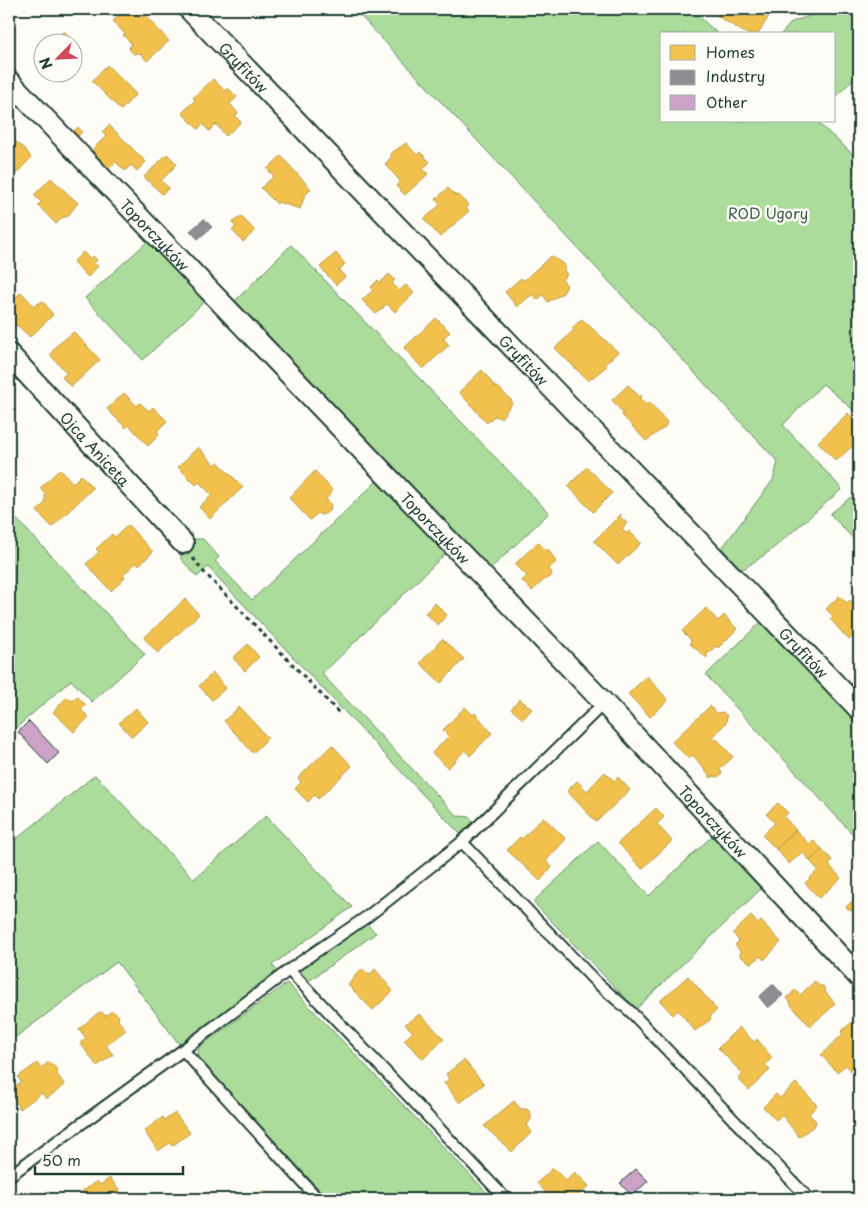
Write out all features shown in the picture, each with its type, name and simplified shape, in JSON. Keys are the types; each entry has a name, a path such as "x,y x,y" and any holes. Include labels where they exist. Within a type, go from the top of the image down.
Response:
{"street":[{"name":"Gryfitów","path":"189,9 859,708"},
{"name":"Toporczyków","path":"9,81 604,703 859,977"},
{"name":"Ojca Aniceta","path":"9,354 183,542"}],"lane":[{"path":"9,1176 183,1050 289,970 368,916 462,842 604,703"},
{"path":"462,842 596,982 631,1012 809,1199"},
{"path":"289,970 506,1199"},
{"path":"183,1050 318,1199"}],"path":[{"path":"201,569 340,714"}],"green space":[{"name":"ROD Ugory","path":"354,9 691,9 716,32 660,32 660,122 817,122 859,160 859,415 823,384 783,425 842,489 770,551 742,570 722,548 773,480 778,462"},
{"path":"817,9 859,9 859,73 836,97 836,32 783,32 792,22 809,16"},
{"path":"148,241 205,301 143,360 85,298"},
{"path":"291,245 549,513 487,572 233,303"},
{"path":"377,481 446,553 322,674 457,816 470,817 474,823 460,834 208,567 197,577 181,559 181,550 194,539 203,539 219,557 215,561 252,600"},
{"path":"851,497 859,505 859,545 830,514"},
{"path":"9,511 145,654 92,702 71,680 9,734"},
{"path":"764,619 859,718 859,841 706,675"},
{"path":"95,775 194,879 266,816 352,907 272,965 279,973 179,1044 117,962 9,1042 9,845"},
{"path":"713,835 763,887 636,1009 533,902 598,841 649,896"},
{"path":"365,922 376,933 306,983 301,974 303,965"},
{"path":"287,983 493,1199 328,1199 199,1059 198,1048"}],"building: Homes":[{"path":"126,9 135,9 143,17 145,15 169,41 147,61 140,53 134,54 129,49 131,43 113,21"},
{"path":"721,9 761,9 760,11 769,16 759,32 744,32 717,16"},
{"path":"107,65 136,94 121,110 92,81"},
{"path":"213,79 225,91 228,88 237,97 230,104 238,113 235,116 241,122 226,136 216,124 209,131 203,124 198,129 182,113 195,100 193,98"},
{"path":"109,125 146,162 137,171 131,165 125,171 116,162 109,169 92,150 106,136 102,132"},
{"path":"78,127 82,132 77,137 73,132"},
{"path":"14,140 26,150 31,158 9,181 9,146"},
{"path":"406,143 417,155 420,152 430,162 423,169 428,174 405,195 396,186 400,181 385,164 392,156 390,154"},
{"path":"167,154 177,164 161,181 169,188 162,194 144,177"},
{"path":"281,156 311,189 305,195 300,209 278,202 277,204 261,188 274,176 267,169"},
{"path":"51,178 78,203 67,217 63,217 56,224 38,205 41,202 34,195"},
{"path":"448,188 456,196 458,194 469,206 466,208 469,211 440,237 424,219 440,205 436,199"},
{"path":"241,216 255,231 243,242 232,230 236,227 232,223"},
{"path":"83,252 90,259 93,256 97,260 94,263 98,266 88,277 73,262"},
{"path":"336,253 345,264 339,270 345,277 336,285 320,267"},
{"path":"551,256 565,265 564,270 567,275 562,279 567,286 563,293 548,302 543,295 537,300 534,295 530,296 517,307 505,292 521,278 523,281"},
{"path":"389,274 395,280 392,283 399,291 406,285 414,293 395,312 387,304 376,314 362,300 373,290 371,287 378,280 380,283"},
{"path":"21,292 34,306 43,301 53,315 30,337 17,325 14,328 9,322 9,304"},
{"path":"436,318 450,332 443,338 449,345 423,369 404,348"},
{"path":"582,319 618,352 605,364 607,366 588,381 555,348 574,330 572,328"},
{"path":"74,332 100,360 71,387 62,377 67,373 50,355 56,346"},
{"path":"482,370 496,388 498,387 513,402 501,418 494,416 487,423 459,392"},
{"path":"628,385 640,397 642,395 640,399 646,405 649,402 667,422 665,427 646,441 622,415 623,413 612,400"},
{"path":"124,393 137,406 140,403 149,411 153,407 167,421 157,431 159,435 148,446 129,425 126,428 107,409"},
{"path":"848,413 859,425 859,440 836,461 818,442"},
{"path":"198,447 215,465 218,462 243,487 210,519 199,507 212,495 199,482 196,485 178,467"},
{"path":"587,467 612,493 593,512 568,486"},
{"path":"60,469 73,483 81,475 93,488 52,527 37,511 45,503 45,494 40,488"},
{"path":"315,471 333,491 326,499 331,505 330,510 325,514 320,515 318,513 310,520 289,498"},
{"path":"621,514 620,517 627,523 622,529 627,534 629,531 641,543 618,565 594,541"},
{"path":"128,525 153,552 139,565 137,562 123,575 125,578 111,591 86,564 99,552 96,549 112,534 115,537"},
{"path":"538,542 545,550 549,550 556,562 548,569 552,572 551,576 532,591 522,581 527,576 515,564"},
{"path":"839,596 847,603 850,600 858,609 855,612 859,616 859,630 849,640 830,619 833,616 826,609"},
{"path":"185,599 199,614 158,653 144,638"},
{"path":"435,603 447,615 438,625 425,613"},
{"path":"706,608 718,621 724,615 737,629 718,648 716,646 707,654 707,658 690,644 691,640 682,631"},
{"path":"442,639 464,659 441,683 420,663"},
{"path":"248,644 259,657 245,671 233,658"},
{"path":"213,673 226,688 212,700 199,686"},
{"path":"647,676 668,700 650,717 628,694"},
{"path":"77,696 86,705 81,710 89,717 74,732 53,712 67,697 72,701"},
{"path":"520,699 532,709 523,719 511,709"},
{"path":"710,706 716,713 723,712 727,716 726,723 712,737 715,741 717,739 733,757 720,769 722,774 711,778 693,755 689,759 672,742"},
{"path":"239,707 268,738 253,753 224,721"},
{"path":"465,707 473,715 475,713 492,733 470,756 465,750 448,768 432,753 449,736 443,730"},
{"path":"136,708 148,722 132,737 119,723"},
{"path":"332,745 352,766 318,799 314,795 308,802 295,789 301,782 298,778"},
{"path":"605,772 614,781 618,777 630,790 596,822 567,791 577,781 587,791"},
{"path":"778,803 788,813 784,817 796,830 776,849 762,835 775,823 766,814"},
{"path":"656,808 664,817 657,824 672,841 642,869 618,843"},
{"path":"543,817 566,839 546,861 552,867 540,881 507,850 520,837 522,839"},
{"path":"796,830 809,844 813,840 822,849 810,861 802,852 789,864 776,849"},
{"path":"822,849 832,860 829,865 841,878 819,898 805,883 818,870 810,861"},
{"path":"859,895 859,917 846,907"},
{"path":"751,916 758,924 761,921 781,942 764,960 760,956 752,964 740,956 740,951 735,945 739,941 733,933"},
{"path":"375,969 393,991 373,1010 348,985 360,970 364,970 369,975"},
{"path":"688,976 717,1010 711,1015 710,1020 695,1031 678,1010 673,1015 660,1001"},
{"path":"815,981 819,986 823,986 826,993 835,1003 810,1026 787,998 795,990 800,995"},
{"path":"112,1011 119,1016 118,1020 126,1030 106,1045 113,1055 97,1066 80,1043 86,1038 79,1029 98,1013 102,1012 105,1016"},
{"path":"420,1014 444,1039 423,1059 404,1040 413,1032 405,1024"},
{"path":"857,1017 859,1019 859,1079 846,1065 837,1072 821,1055 843,1034 841,1032"},
{"path":"739,1027 754,1042 757,1039 772,1058 765,1065 770,1070 749,1090 738,1079 743,1074 718,1048"},
{"path":"464,1060 484,1084 460,1103 444,1083 449,1079 446,1074"},
{"path":"49,1062 58,1070 57,1074 65,1085 46,1099 42,1093 20,1109 9,1091 21,1082 18,1077 37,1063 41,1068"},
{"path":"796,1083 817,1105 809,1114 816,1121 815,1125 799,1137 782,1115 776,1120 763,1107 776,1094 780,1098"},
{"path":"514,1101 521,1109 527,1109 531,1113 531,1120 526,1125 532,1132 512,1152 484,1126"},
{"path":"175,1113 190,1133 172,1146 170,1143 158,1151 144,1131 163,1117 165,1120"},
{"path":"553,1168 566,1181 575,1172 589,1186 574,1199 552,1199 537,1183"},
{"path":"110,1178 121,1193 120,1199 86,1199 81,1192 97,1181 100,1185"},
{"path":"263,1190 271,1199 254,1199"}],"building: Industry":[{"path":"204,219 212,227 198,239 190,231"},
{"path":"773,984 783,995 768,1008 759,997"}],"building: Other":[{"path":"29,721 59,753 48,764 18,732"},
{"path":"636,1169 648,1181 632,1196 620,1183"}]}
